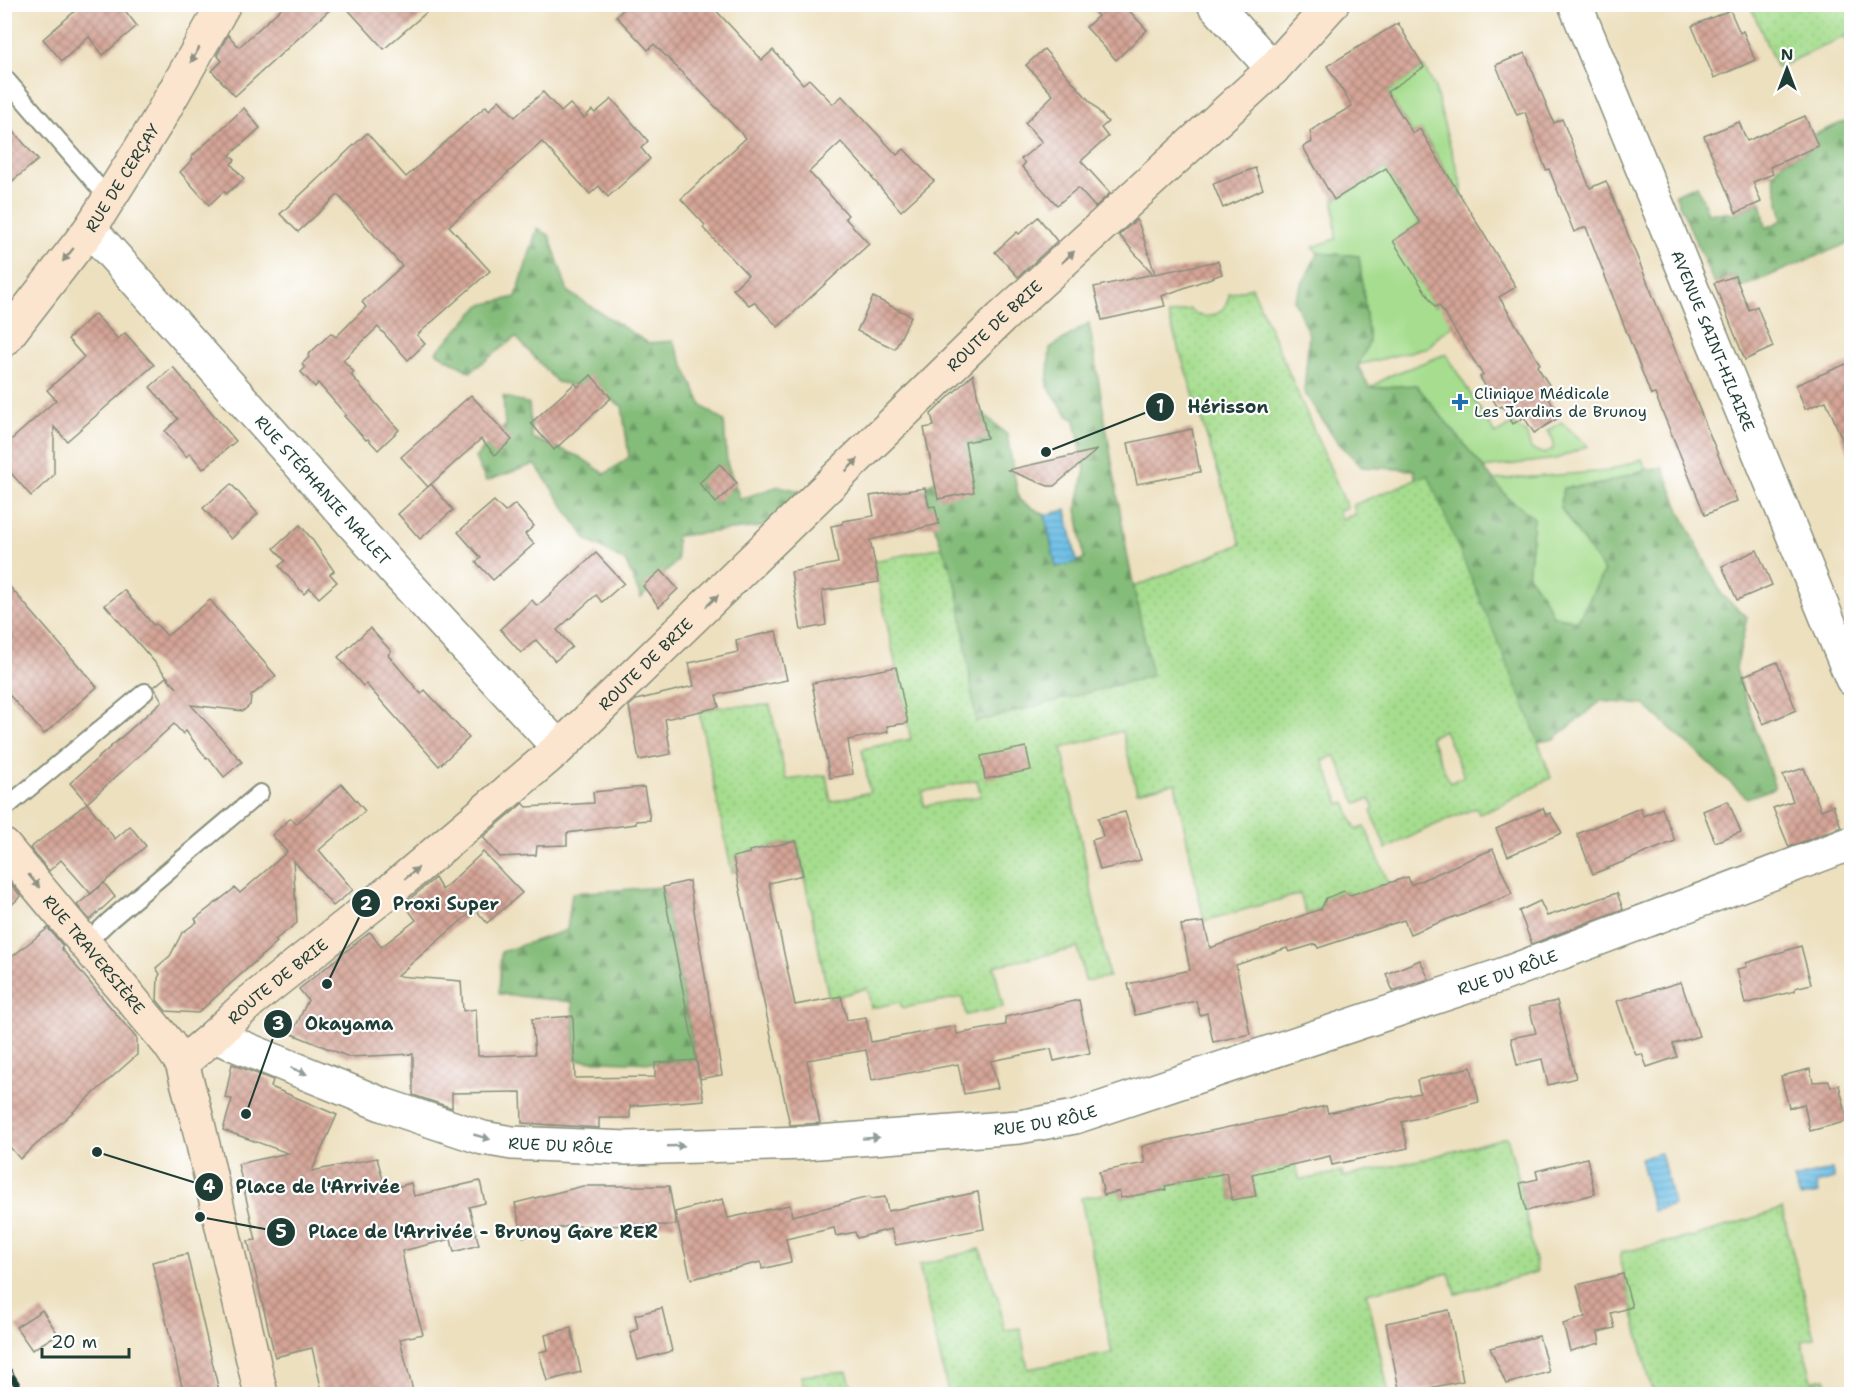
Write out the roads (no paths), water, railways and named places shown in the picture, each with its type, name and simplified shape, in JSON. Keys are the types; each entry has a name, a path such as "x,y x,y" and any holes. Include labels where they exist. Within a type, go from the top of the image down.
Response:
{"street":[{"name":"RUE DE CERÇAY","path":"4,339 90,229 156,124 224,4"},
{"path":"1214,4 1273,69"},
{"name":"ROUTE DE BRIE","path":"182,1063 251,1001 391,890 560,748 1001,318 1273,69 1332,4"},
{"name":"AVENUE SAINT-HILAIRE","path":"1575,4 1851,679"},
{"name":"RUE STÉPHANIE NALLET","path":"90,229 395,571 560,748"},
{"name":"RUE DU RÔLE","path":"214,1036 384,1105 483,1138 512,1143 627,1148 805,1143 1019,1127 1075,1117 1493,978 1851,843"},
{"name":"RUE TRAVERSIÈRE","path":"4,846 86,943 182,1063"},
{"path":"182,1063 261,1395"}],"lane":[{"path":"4,77 109,199"},
{"path":"4,809 145,692"},
{"path":"86,943 260,793"}],"water":[{"path":"1066,510 1077,562 1056,567 1045,515"},
{"path":"1661,1153 1674,1205 1653,1211 1640,1158"},
{"path":"1832,1169 1834,1179 1816,1184 1818,1193 1800,1197 1794,1179"}],"railway":[{"path":"4,1364 23,1394"}],"place":[{"name":"Clinique Médicale Les Jardins de Brunoy","path":"1460,402"},
{"name":"Hérisson","path":"1046,452"},
{"name":"Proxi Super","path":"327,984"},
{"name":"Okayama","path":"246,1114"},
{"name":"Place de l'Arrivée","path":"97,1152"},
{"name":"Place de l'Arrivée - Brunoy Gare RER","path":"200,1217"}]}
